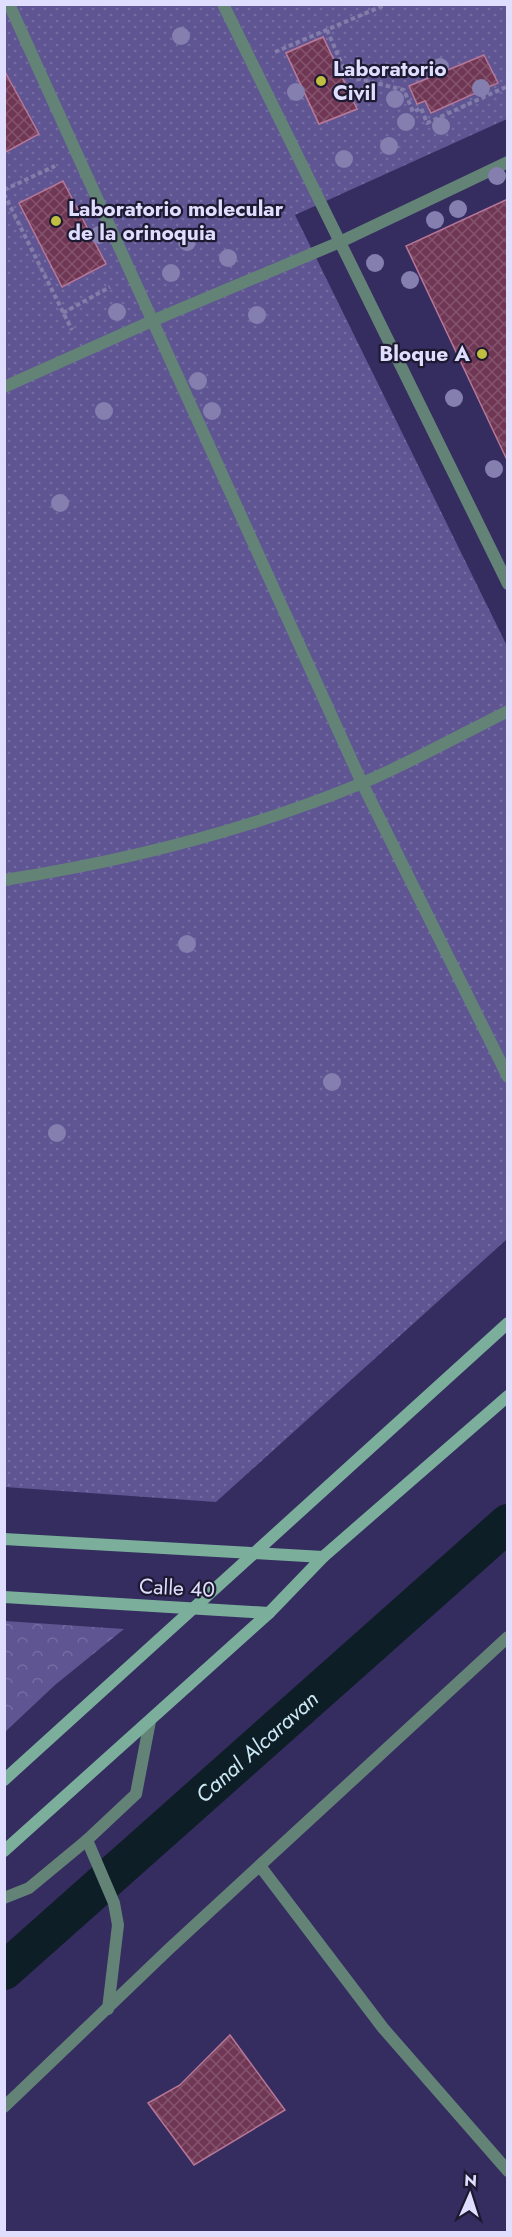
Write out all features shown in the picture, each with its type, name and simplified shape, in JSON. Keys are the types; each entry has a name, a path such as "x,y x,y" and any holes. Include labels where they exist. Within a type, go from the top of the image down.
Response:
{"main road":[{"path":"4,1780 507,1323"},
{"path":"4,1851 269,1613 323,1557 507,1396"},
{"name":"Calle 40","path":"4,1539 323,1557"},
{"name":"Calle 40","path":"4,1597 269,1613"}],"lane":[{"path":"9,4 362,783 507,1077"},
{"path":"223,4 507,584"},
{"path":"4,387 152,321 340,242 507,162"},
{"path":"4,880 59,872 136,855 213,835 288,811 362,783 507,711"},
{"path":"4,2107 507,1637"},
{"path":"4,1898 29,1888 87,1840 136,1794 150,1721"},
{"path":"87,1840 114,1903 118,1925 108,2008"},
{"path":"260,1866 383,2028 507,2171"}],"path":[{"path":"252,62 387,4"},
{"path":"327,30 347,76 404,90 413,112 421,108 427,123 507,86"},
{"path":"77,155 4,192 83,352"},
{"path":"63,313 132,275"}],"green space":[{"path":"4,5 507,5 507,119 295,215 507,646 507,1239 216,1502 5,1487"},
{"path":"5,1621 124,1629 55,1685 5,1732"}],"building":[{"name":"Laboratorio Civil","path":"323,37 357,109 319,124 286,53"},
{"name":"Laboratorio Civil","path":"323,37 357,109 319,124 286,53"},
{"path":"484,55 498,83 431,113 425,101 417,104 409,86"},
{"path":"4,70 39,134 4,153"},
{"name":"Laboratorio molecular de la orinoquia","path":"63,181 106,264 62,287 19,203"},
{"name":"Bloque A","path":"508,199 508,462 406,246"},
{"path":"230,2035 285,2110 194,2165 148,2103 180,2085"}],"waterway":[{"name":"Canal Alcaravan","path":"4,1971 508,1523"}],"place":[{"name":"Laboratorio Civil","path":"321,81"},
{"name":"Laboratorio molecular de la orinoquia","path":"56,221"},
{"name":"Bloque A","path":"482,354"}]}
